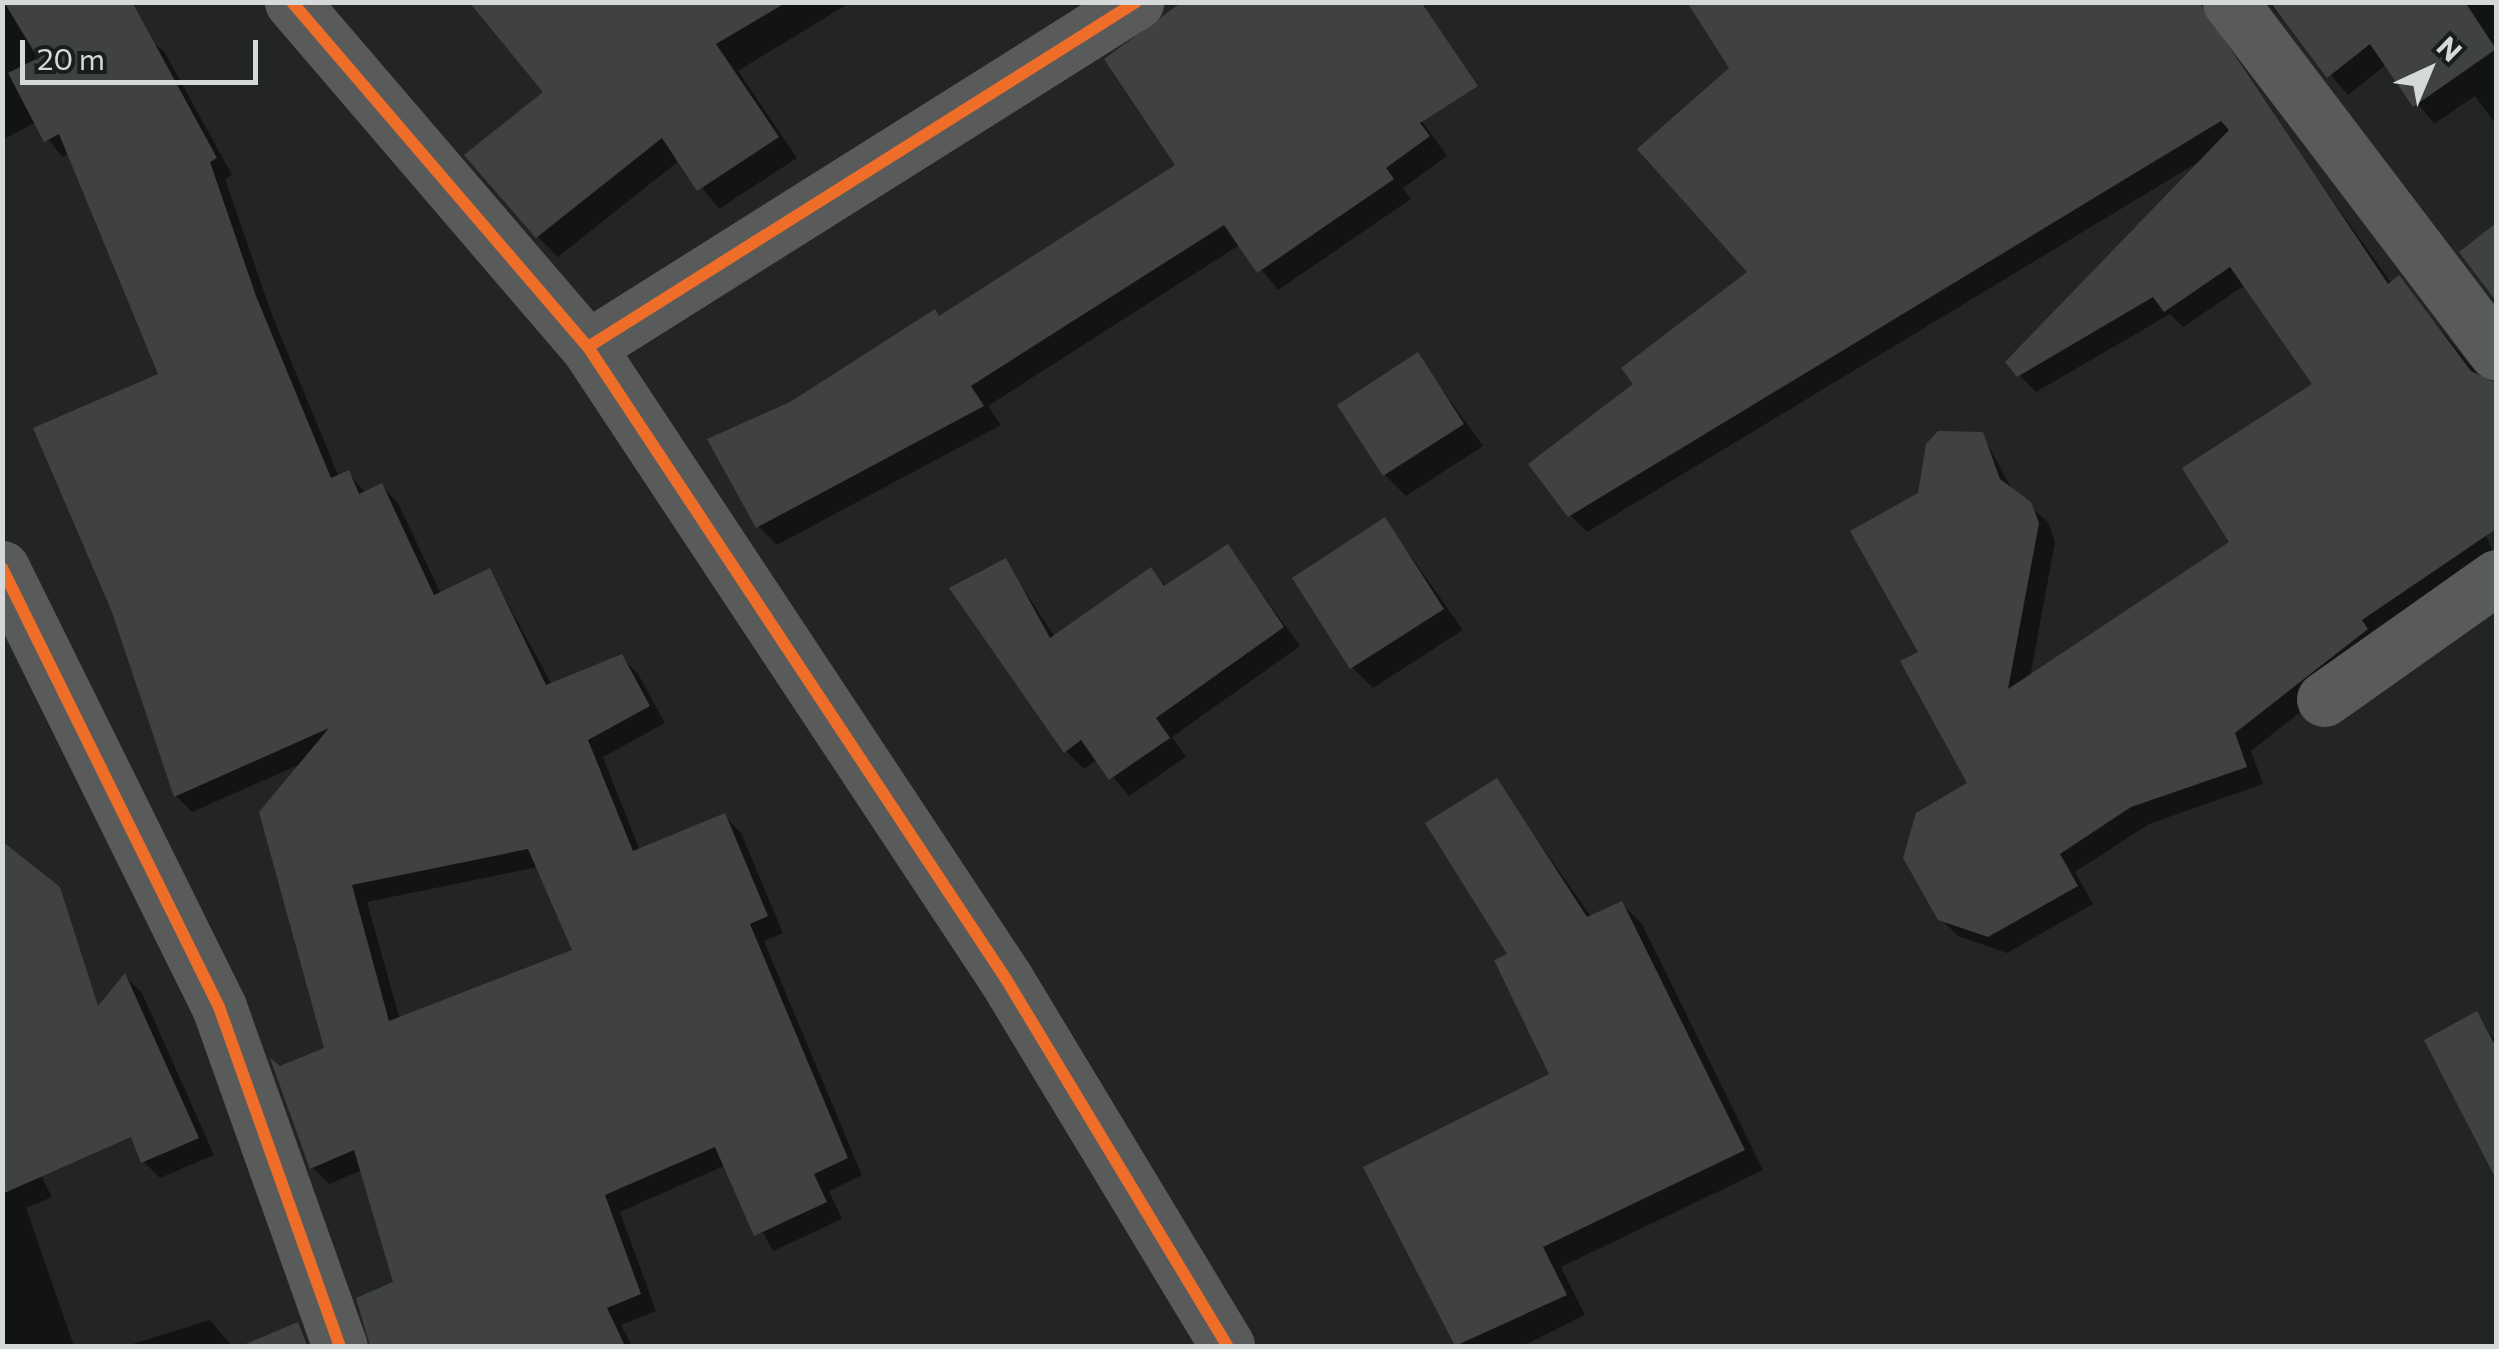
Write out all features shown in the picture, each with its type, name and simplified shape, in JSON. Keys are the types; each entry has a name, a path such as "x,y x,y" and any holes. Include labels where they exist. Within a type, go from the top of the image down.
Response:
{"street":[{"path":"292,2 588,347 1006,979 1227,1346"},
{"path":"588,347 1136,2"},
{"path":"2230,2 2496,352"},
{"path":"2,568 220,1007 340,1346"},
{"path":"2324,699 2496,576"}],"building":[{"path":"4,2 132,2 217,158 210,162 256,296 331,478 349,470 359,494 382,483 434,595 490,568 546,685 622,654 650,706 588,740 633,851 725,813 768,916 750,924 848,1158 814,1174 827,1202 754,1236 715,1147 605,1195 641,1294 607,1308 625,1346 370,1346 356,1298 393,1282 354,1150 310,1169 270,1058 280,1066 324,1048 259,812 329,728 174,797 112,612 33,428 158,374 59,134 44,142 8,73 38,58","holes":["528,849 572,950 389,1021 352,885"]},
{"path":"469,2 787,2 716,44 779,137 697,191 662,138 536,238 464,155 543,92"},
{"path":"1182,2 1421,2 1478,86 1420,123 1430,136 1386,168 1394,179 1257,273 1224,225 971,386 984,406 756,528 707,439 790,402 935,309 939,316 1175,165 1104,59"},
{"path":"1687,2 2199,2 2388,284 2399,275 2471,371 2496,383 2496,529 2362,620 2368,629 2235,733 2247,767 2131,807 2060,854 2078,886 1988,937 1938,920 1903,858 1916,813 1967,783 1900,661 1918,652 1850,531 1918,493 1926,444 1938,431 1983,432 2000,479 2031,502 2039,523 2008,689 2229,542 2182,468 2312,384 2230,267 2164,312 2153,297 2017,377 2005,362 2229,130 2221,121 1568,517 1528,464 1633,384 1621,368 1747,272 1637,149 1729,68"},
{"path":"2270,2 2465,2 2496,49 2413,107 2370,44 2327,78"},
{"path":"2496,223 2496,301 2459,252"},
{"path":"1418,352 1464,424 1383,476 1337,405"},
{"path":"1385,517 1444,609 1350,669 1292,578"},
{"path":"1228,544 1284,627 1156,718 1170,738 1109,780 1081,740 1064,753 949,588 1006,558 1050,638 1151,567 1164,586"},
{"path":"1497,778 1587,917 1622,901 1745,1150 1543,1247 1567,1295 1455,1346 1363,1167 1549,1074 1494,960 1507,954 1425,823"},
{"path":"2,841 60,887 98,1006 125,973 199,1138 141,1163 131,1137 2,1194"},
{"path":"2477,1011 2496,1047 2496,1179 2424,1040"},
{"path":"298,1322 307,1346 241,1346"}],"cycle path":[{"path":"292,2 588,347 1006,979 1227,1346"},
{"path":"588,347 1136,2"},
{"path":"2,568 219,1007 340,1346"}]}
